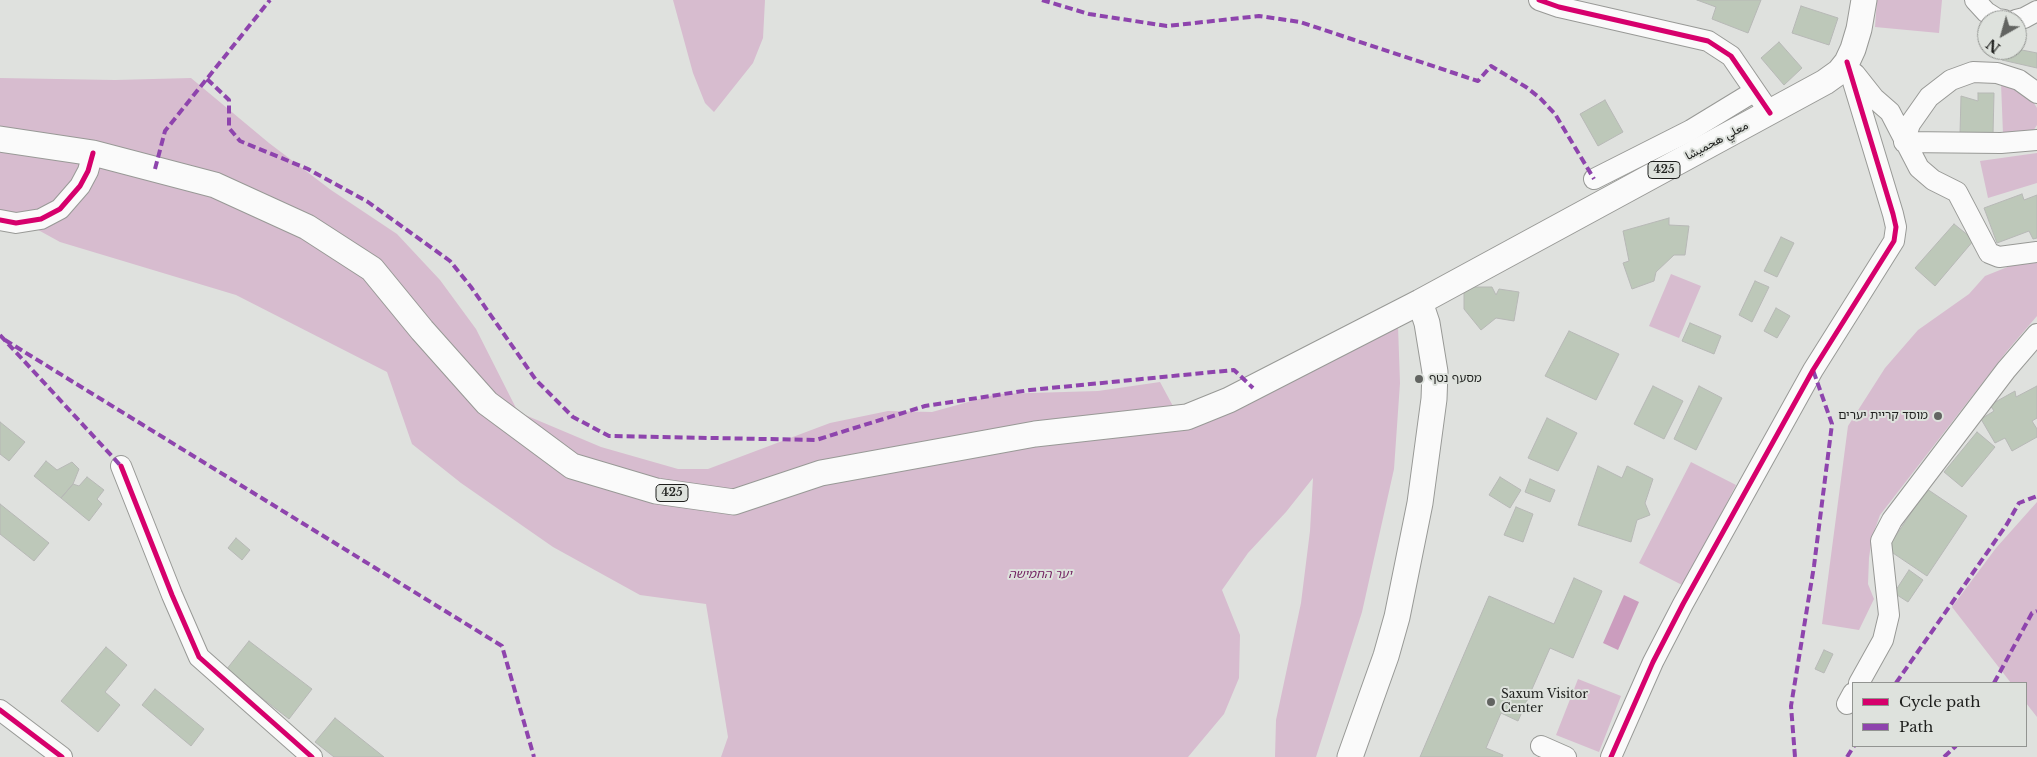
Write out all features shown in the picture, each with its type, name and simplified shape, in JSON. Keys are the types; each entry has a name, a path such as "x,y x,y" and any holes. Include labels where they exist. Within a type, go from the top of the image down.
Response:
{"main road":[{"name":"معلي هحميشا","path":"1420,302 1825,82 1839,72 1847,62 1859,29 1864,0"},
{"name":"425","path":"0,139 93,153 215,185 307,227 372,269 422,330 487,403 572,466 656,491 734,502 820,473 1035,434 1188,417 1229,400 1420,302"},
{"path":"1350,757 1386,656 1397,617 1420,504 1434,399 1435,372 1427,323 1420,302"}],"street":[{"path":"1539,0 1559,7 1708,41 1731,56 1770,113"},
{"path":"1975,0 1984,10"},
{"path":"1847,62 1874,98 1890,112 1918,168 1934,180 1957,192 1989,253 1999,256 2037,252"},
{"path":"1610,757 1653,662 1682,604 1814,370 1894,242 1896,227 1893,214 1847,62"},
{"path":"1904,142 1910,124 1929,97 1951,80 1973,72 1997,73 2019,80 2037,93"},
{"path":"1594,179 1691,130 1755,91"},
{"path":"1904,142 2001,143 2037,140"},
{"path":"0,220 16,223 41,219 60,209 80,186 88,171 93,153"},
{"path":"1860,682 1882,640 1889,615 1881,541 1892,520 2000,378 2037,334"},
{"path":"121,466 198,657 312,757"},
{"path":"0,710 62,757"},
{"path":"1541,746 1566,757"}],"green space":[{"path":"673,0 765,0 763,38 753,63 714,112 705,103 693,73"},
{"path":"1877,0 1942,0 1939,33 1875,27"},
{"name":"יער החמישה","path":"0,78 115,80 191,78 269,143 331,190 397,234 440,280 476,329 518,412 601,447 678,469 708,469 830,423 888,411 932,412 997,394 1098,391 1160,382 1181,421 1398,326 1400,383 1394,469 1362,612 1316,757 1275,757 1276,720 1301,603 1310,531 1313,478 1286,512 1248,553 1222,590 1240,635 1239,678 1224,714 1188,757 721,757 728,737 706,604 640,595 553,547 461,483 412,444 387,372 236,295 60,242 0,209"},
{"path":"2001,83 2029,95 2037,108 2037,125 2033,131 2003,134"},
{"path":"2037,153 2037,183 1988,198 1980,161"},
{"path":"2037,260 2037,316 2007,351 1880,515 1872,537 1869,558 1868,584 1874,599 1859,630 1822,624 1848,426 1885,368 1918,330 1969,294 1985,276 2020,262"},
{"path":"1671,274 1701,286 1679,338 1649,326"},
{"path":"1691,462 1736,485 1684,586 1639,563"},
{"path":"2037,502 2037,717 2027,704 2027,682 2010,682 1952,607 1996,548"},
{"path":"1578,679 1621,696 1599,752 1556,735"}],"shaded area":[{"path":"1624,595 1639,602 1618,650 1603,643"}],"building":[{"path":"1697,0 1761,0 1748,33 1712,19 1716,7"},
{"path":"1801,6 1838,18 1829,45 1792,33"},
{"path":"1779,42 1802,68 1784,85 1761,58"},
{"path":"2027,51 2037,53 2037,68 2002,60 2027,60"},
{"path":"1978,93 1994,93 1993,135 1960,134 1961,96 1978,101"},
{"path":"1605,100 1623,132 1598,146 1580,114"},
{"path":"2022,194 2024,200 2037,195 2037,238 2033,239 2029,231 1997,243 1984,208"},
{"path":"1669,218 1669,225 1689,226 1685,255 1674,255 1656,272 1654,281 1632,289 1623,263 1629,261 1623,231"},
{"path":"1954,224 1974,240 1935,286 1915,268"},
{"path":"1781,237 1794,243 1777,277 1764,271"},
{"path":"1755,281 1769,287 1752,322 1739,315"},
{"path":"1464,287 1492,287 1496,295 1499,289 1519,292 1514,321 1496,318 1481,330 1464,309"},
{"path":"1776,308 1790,316 1777,338 1764,331"},
{"path":"1690,323 1721,336 1714,354 1682,341"},
{"path":"1569,331 1619,354 1596,400 1545,376"},
{"path":"1653,386 1683,401 1664,439 1634,424"},
{"path":"1699,386 1722,398 1696,450 1674,439"},
{"path":"2037,386 2037,418 2032,421 2037,429 2037,437 2012,451 2005,438 1995,443 1981,419 1994,411 1990,405 2015,391 2016,397"},
{"path":"1547,418 1577,433 1558,471 1528,458"},
{"path":"0,422 25,442 9,461 0,454"},
{"path":"1977,432 1995,447 1962,487 1944,472"},
{"path":"46,461 57,470 72,462 79,469 73,484 61,498 34,476"},
{"path":"1598,466 1622,478 1627,466 1653,479 1645,503 1650,515 1637,520 1631,542 1578,525"},
{"path":"87,477 104,490 97,499 102,504 89,521 61,498 73,484 79,486"},
{"path":"1500,477 1521,490 1510,508 1489,495"},
{"path":"1530,479 1555,490 1550,502 1525,492"},
{"path":"1927,489 1967,516 1927,576 1887,549"},
{"path":"0,504 49,543 34,561 0,534"},
{"path":"1516,507 1533,514 1523,542 1504,535"},
{"path":"236,538 250,550 242,560 228,548"},
{"path":"1909,570 1923,580 1908,602 1894,593"},
{"path":"1574,578 1602,591 1573,658 1550,648 1518,721 1501,713 1486,748 1503,755 1502,757 1420,757 1489,596 1554,624"},
{"path":"249,641 312,689 289,719 226,670"},
{"path":"106,647 127,665 105,692 120,705 98,732 61,701"},
{"path":"1824,650 1833,654 1824,673 1815,669"},
{"path":"155,689 204,729 191,746 142,705"},
{"path":"335,718 384,757 334,757 315,742"}],"marked path":[{"path":"155,169 165,131 270,0"},
{"path":"1042,0 1089,14 1167,26 1259,16 1300,22 1478,81 1491,66 1526,87 1555,114 1594,179"},
{"path":"207,79 229,100 229,128 240,141 308,169 368,202 450,261 471,287 536,380 573,417 609,436 816,440 925,406 1030,390 1234,370 1253,388"},
{"path":"0,335 121,466"},
{"path":"5,340 502,646 534,757"},
{"path":"1795,757 1791,706 1814,566 1832,424 1813,370"},
{"path":"1897,682 2007,524 2019,503 2037,496"},
{"path":"1995,682 2032,613 2037,611"},
{"path":"1847,757 1853,747"},
{"path":"1944,757 1955,747"}],"cycle path":[{"path":"1539,0 1559,7 1708,41 1731,56 1770,113"},
{"path":"1611,757 1653,662 1683,604 1813,370 1894,241 1896,227 1893,214 1847,62"},
{"path":"0,220 16,223 41,219 60,209 80,186 88,171 93,153"},
{"path":"121,466 172,595 199,657 312,757"},
{"path":"0,710 62,757"}],"place":[{"name":"מסעף נטף","path":"1419,379"},
{"name":"מוסד קריית יערים","path":"1938,416"},
{"name":"Saxum Visitor Center","path":"1491,702"}]}
